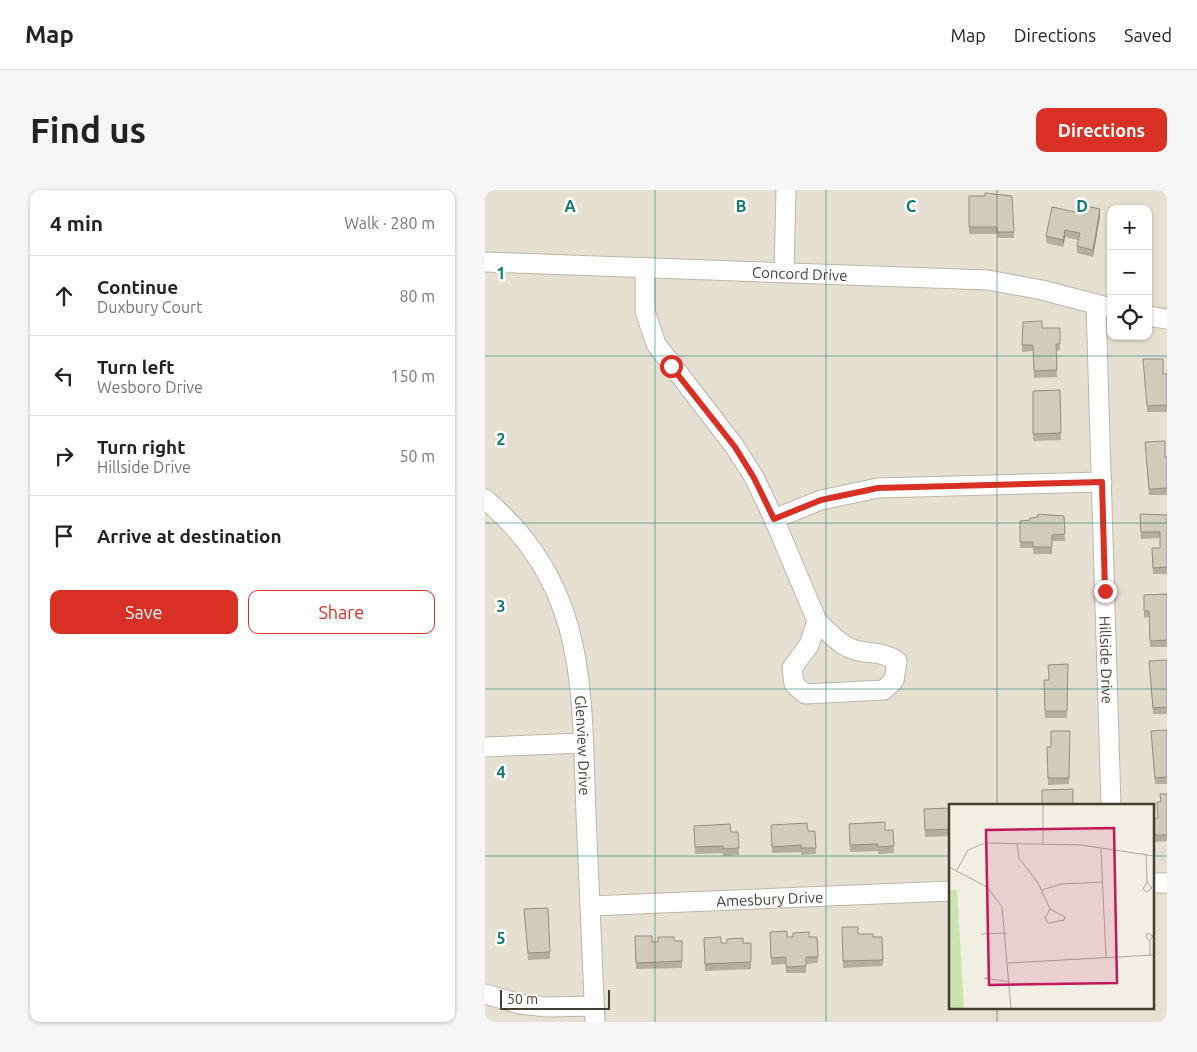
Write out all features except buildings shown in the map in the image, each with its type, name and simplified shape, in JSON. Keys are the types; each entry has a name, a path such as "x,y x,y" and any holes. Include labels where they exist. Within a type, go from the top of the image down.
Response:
{"street":[{"path":"784,272 786,190"},
{"name":"Concord Drive","path":"485,262 988,280 1042,290 1104,306"},
{"path":"645,267 645,311 656,344 735,447 754,478 774,519 817,621 851,648 885,654 897,661 894,680 884,690 805,694 794,684 792,668 809,645 817,621"},
{"name":"Hillside Drive","path":"1104,306 1102,482 1111,804"},
{"path":"1152,317 1167,319"},
{"path":"774,519 821,500 878,488 1102,482"},
{"name":"Glenview Drive","path":"485,498 527,542 552,581 563,606 577,656 583,743 595,1014"},
{"path":"485,747 583,743"},
{"name":"Amesbury Drive","path":"590,906 949,891"},
{"path":"485,994 519,1004 595,1014"}],"shaded area":[{"path":"485,190 1167,190 1167,1022 485,1022"}],"route":[{"path":"671,366 735,447 754,478 774,519 821,500 878,488 1102,482 1105,591"}]}
